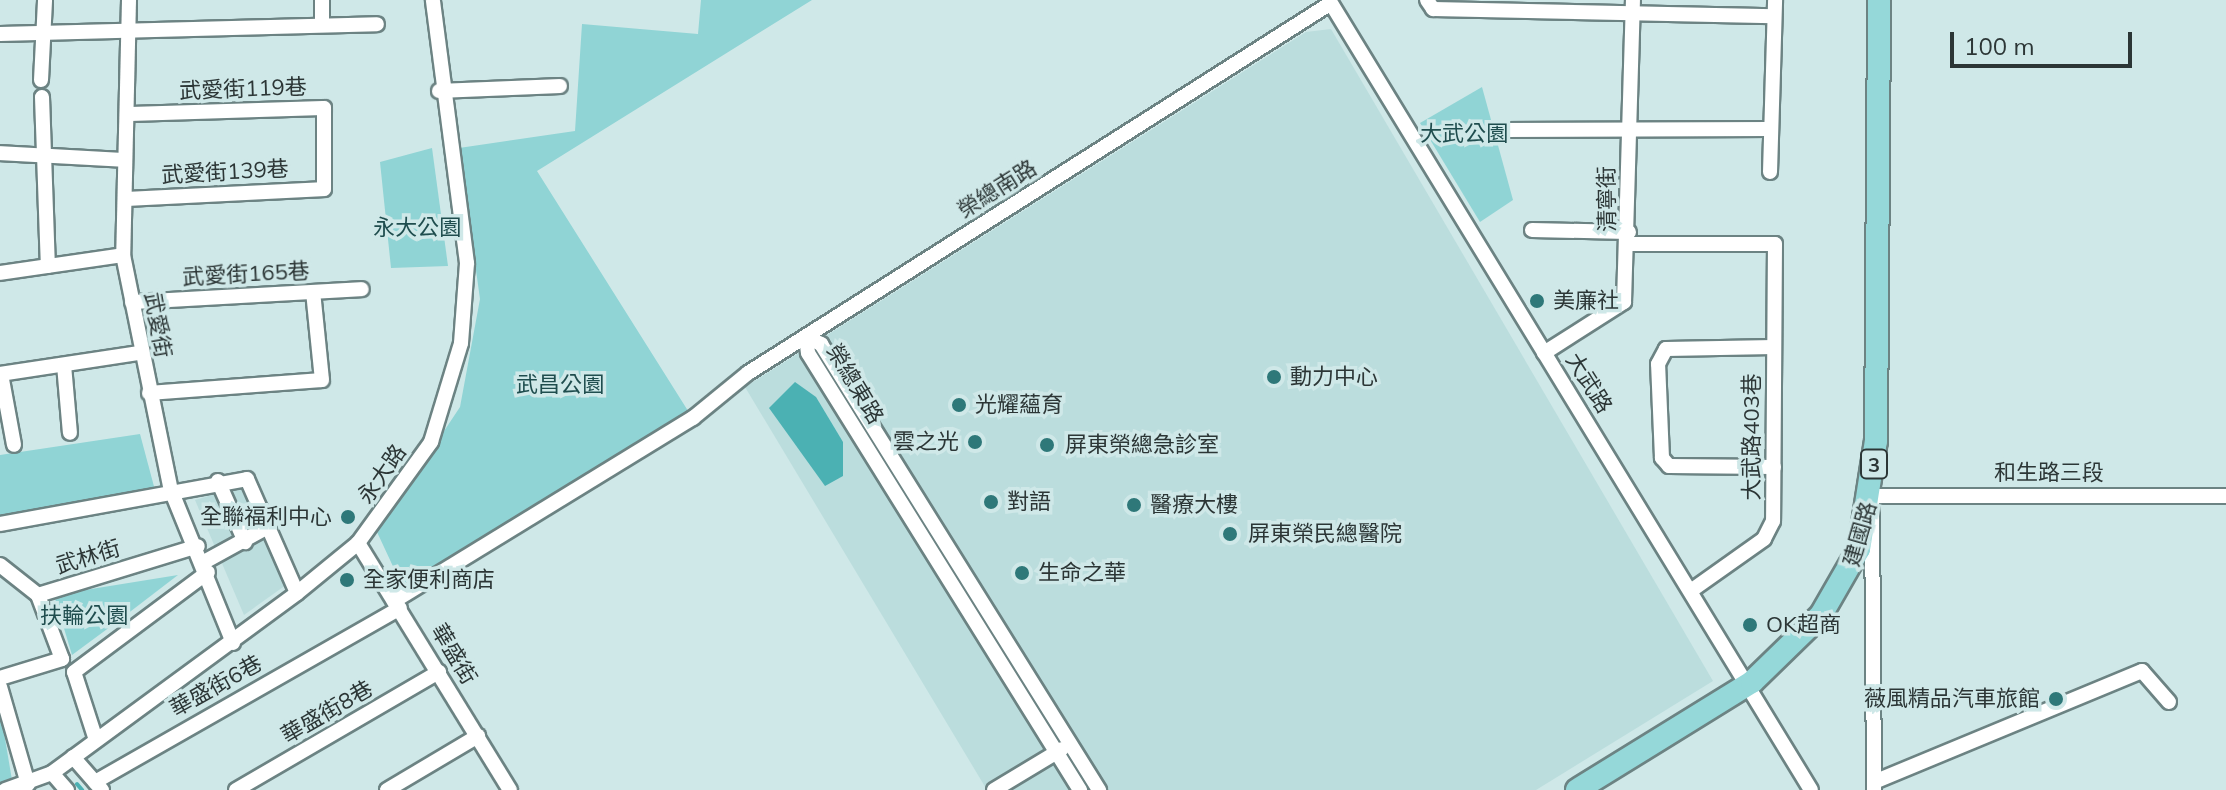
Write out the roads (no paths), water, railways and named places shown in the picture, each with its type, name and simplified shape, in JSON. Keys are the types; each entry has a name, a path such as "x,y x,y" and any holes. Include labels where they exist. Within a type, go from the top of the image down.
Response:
{"main road":[{"name":"建國路","path":"1577,790 1752,682 1842,589 1872,496 1879,0"}],"street":[{"path":"41,80 45,0"},
{"name":"武愛街","path":"129,0 129,114 125,160 128,199 123,255 139,353 171,490 198,546 233,643"},
{"path":"322,0 322,25"},
{"name":"永大路","path":"5,790 52,773 233,643 297,593 358,543 431,442 461,343 467,263 439,91 433,0"},
{"name":"清寧街","path":"1544,353 1619,310 1630,238 1628,128 1633,0"},
{"path":"1770,172 1775,0"},
{"name":"榮總南路","path":"693,418 806,337 1330,2"},
{"name":"大武路","path":"1330,2 1544,353 1752,682 1811,790"},
{"path":"1430,4 1633,16 1774,16"},
{"path":"0,34 377,24"},
{"path":"439,91 560,86"},
{"path":"42,97 48,266"},
{"name":"武愛街119巷","path":"129,114 324,108 324,189"},
{"path":"1503,130 1770,129"},
{"path":"0,153 125,160"},
{"name":"武愛街139巷","path":"128,199 324,189"},
{"path":"1532,230 1630,238"},
{"name":"大武路403巷","path":"1630,238 1775,244 1771,532 1692,590"},
{"path":"0,273 123,255"},
{"name":"武愛街165巷","path":"132,302 362,289"},
{"path":"149,393 322,380 313,292"},
{"name":"榮總東路","path":"806,337 821,344 1099,790"},
{"name":"榮總東路","path":"806,337 808,353 1080,790"},
{"path":"1774,347 1666,349 1658,364 1662,458 1669,466 1774,467"},
{"path":"14,445 0,374 139,353"},
{"path":"64,365 70,433"},
{"name":"華盛街6巷","path":"98,786 397,604 693,418"},
{"path":"861,438 874,428"},
{"path":"0,524 218,481 247,479 297,593"},
{"path":"218,481 245,542"},
{"path":"1872,496 1874,786 2142,671 2169,702"},
{"name":"和生路三段","path":"1872,496 2226,496"},
{"path":"74,672 206,567 268,527"},
{"name":"華盛街","path":"358,543 510,790"},
{"name":"武林街","path":"0,565 38,595 198,546"},
{"path":"38,595 62,659 74,672 96,740"},
{"path":"0,678 62,659"},
{"path":"1010,677 1024,669"},
{"name":"華盛街8巷","path":"236,790 439,672"},
{"path":"0,687 28,784"},
{"path":"387,790 478,736"},
{"path":"994,790 1070,744"},
{"path":"73,757 98,786"},
{"path":"52,773 67,790"}],"waterway":[{"path":"77,784 82,790"}],"place":[{"name":"美廉社","path":"1537,301"},
{"name":"動力中心","path":"1274,377"},
{"name":"光耀蘊育","path":"959,405"},
{"name":"雲之光","path":"975,442"},
{"name":"屏東榮總急診室","path":"1047,445"},
{"name":"對語","path":"991,502"},
{"name":"醫療大樓","path":"1134,505"},
{"name":"全聯福利中心","path":"348,517"},
{"name":"屏東榮民總醫院","path":"1230,534"},
{"name":"生命之華","path":"1022,573"},
{"name":"全家便利商店","path":"347,580"},
{"name":"OK超商","path":"1750,625"},
{"name":"薇風精品汽車旅館","path":"2056,699"}],"park label":[{"name":"大武公園","path":"1464,134"},
{"name":"永大公園","path":"417,228"},
{"name":"武昌公園","path":"560,385"},
{"name":"扶輪公園","path":"84,616"}]}
